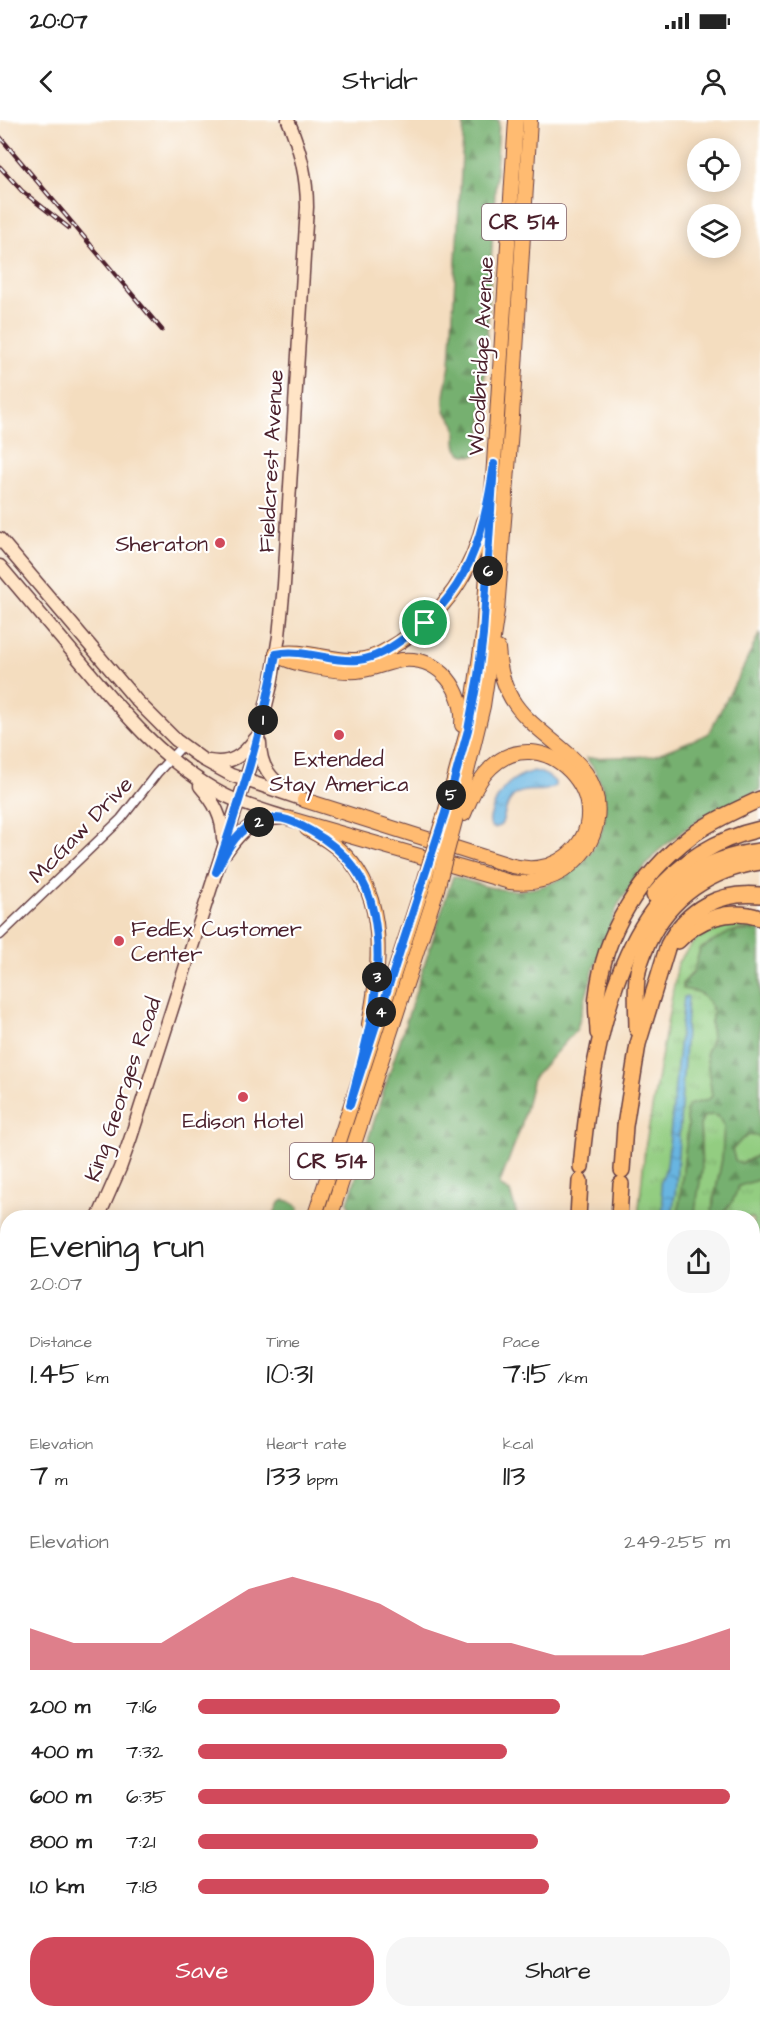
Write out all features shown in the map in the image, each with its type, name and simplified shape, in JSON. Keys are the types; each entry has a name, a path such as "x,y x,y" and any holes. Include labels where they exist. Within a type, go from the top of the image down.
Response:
{"highway":[{"path":"599,1042 596,1008 600,978 612,936 633,897 658,864 692,835 760,799"},
{"path":"615,990 616,969 622,948 644,909 669,878 684,864 717,843 760,829"},
{"path":"579,1210 588,1097 599,1042 615,990 632,947 641,930 669,893 686,878 705,866 729,857 760,851"},
{"path":"638,1044 637,978 643,954 662,917 677,900 711,876 734,867 760,862"},
{"path":"620,1210 625,1126 638,1044 668,945 686,918 702,906 717,898 760,895"},
{"path":"665,957 687,932 707,919 741,914 760,918"}],"main road":[{"name":"Fieldcrest Avenue","path":"239,802 261,727 276,654 284,585 307,202 301,158 288,120"},
{"name":"Woodbridge Avenue","path":"317,1210 423,885 455,817 484,628 516,120"},
{"name":"Woodbridge Avenue","path":"333,1210 436,889 484,699 500,570 530,120"},
{"path":"276,654 291,652 348,660 366,659 382,653 425,623 453,592 474,556 485,517 494,464"},
{"path":"0,539 156,721 202,759 245,781 509,865 532,868 553,863 573,849 584,829 587,804 582,786 567,767 545,755 524,753 502,760 487,772 455,817"},
{"path":"0,566 131,720 170,759 215,790 239,802 287,818 498,880 534,882 550,877 570,866 581,855 590,842 596,826 598,809 595,791 581,766 524,715 506,689 501,677 498,657 500,570"},
{"path":"276,654 291,662 348,671 367,670 398,661 414,660 430,665 444,674 456,690 463,712 455,817"},
{"path":"261,727 260,747 264,768 278,783 303,800"},
{"path":"202,759 220,762 237,758 249,747 261,727"},
{"path":"184,769 206,793 219,813 223,834 221,856"},
{"name":"King Georges Road","path":"101,1210 129,1143 239,802"},
{"path":"216,872 226,852 246,828 267,820 287,818 326,840 347,857 363,880 373,908 378,946 377,983 368,1032 350,1105"}],"street":[{"name":"McGaw Drive","path":"0,935 113,826 183,745"}],"green space":[{"path":"464,120 499,120 481,444 479,452 474,456 461,453 458,449 455,425 444,408 450,365"},
{"path":"760,632 760,790 703,817 681,832 657,852 637,876 618,905 594,968 577,1029 533,1078 521,1127 500,1183 501,1187 510,1192 516,1210 350,1209 348,1202 453,876 503,890 520,890 545,886 566,876 583,862 596,844 604,824 605,802 599,780 586,758 653,756 708,734"},
{"path":"732,921 760,925 760,933 747,929 735,930 725,936 683,983 709,1002 713,1011 712,1040 706,1052 712,1096 708,1100 689,1105 686,1111 688,1126 679,1210 639,1210 645,1148 678,962 696,939"},
{"path":"753,930 760,933 760,1137 751,1134 742,1139 732,1150 735,1160 741,1164 760,1154 760,1179 739,1186 732,1202 725,1210 712,1210 722,1159 724,1126 718,1116 703,1117 700,1125 702,1171 695,1210 679,1210 688,1126 686,1111 689,1105 708,1100 712,1096 706,1052 712,1040 713,1011 709,1002 698,992 683,989 683,983 693,973 700,949 730,932"},
{"path":"718,1116 724,1126 722,1159 712,1210 695,1210 701,1138 700,1125 703,1117"},
{"path":"751,1134 760,1137 760,1154 741,1164 735,1160 732,1150 742,1139"},
{"path":"760,1179 760,1210 725,1210 732,1202 739,1186"},
{"path":"284,1200 289,1201 299,1207 298,1210 276,1210 279,1203"}],"water":[{"path":"534,771 550,778 555,782 555,786 516,795 507,805 501,825 491,827 493,808 500,794 513,780"},
{"path":"684,997 688,997 676,1185 673,1210 663,1210 660,1184 667,1165"}],"railway":[{"path":"0,137 162,330"},
{"path":"0,167 22,191 69,228"}],"place":[{"name":"Sheraton","path":"220,543"},
{"name":"Extended Stay America","path":"339,735"},
{"name":"FedEx Customer Center","path":"119,941"},
{"name":"Edison Hotel","path":"243,1097"}],"route":[{"path":"494,464 483,635 468,730 458,771 411,922 350,1105 368,1032 378,974 378,946 374,915 363,880 352,862 337,848 319,835 287,818 267,820 246,828 226,852 216,872 254,753 269,697 276,654 291,652 348,660 366,659 382,653 425,623 453,592 474,556 489,499 494,464"}]}
